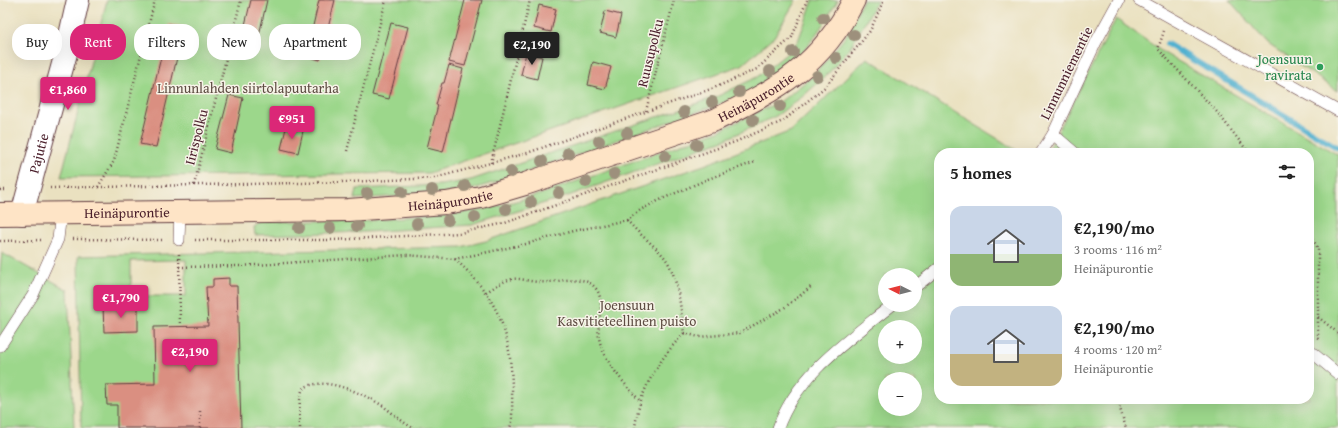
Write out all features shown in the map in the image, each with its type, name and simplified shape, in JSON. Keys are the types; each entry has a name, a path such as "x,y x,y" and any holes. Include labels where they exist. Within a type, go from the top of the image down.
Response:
{"street":[{"name":"Pajutie","path":"22,214 66,53 78,0"},
{"name":"Heinäpurontie","path":"0,214 340,210 403,207 446,203 481,197 525,184 715,120 775,89 812,60 828,44 851,6"}],"lane":[{"name":"Linnunniementie","path":"1069,148 1053,134 1096,42 1119,0"},
{"path":"1139,0 1338,111"},
{"path":"1044,148 1053,134"},
{"path":"179,240 180,212"},
{"path":"0,346 33,295 58,239 61,213"},
{"path":"922,281 934,272"},
{"path":"778,428 784,410 824,360 883,312"},
{"path":"1314,354 1338,374"}],"path":[{"path":"98,187 114,161 155,0"},
{"name":"Iirispolku","path":"194,185 241,0"},
{"path":"347,151 386,0"},
{"path":"490,163 530,0"},
{"name":"Ruusupolku","path":"646,112 674,0"},
{"path":"0,190 435,178 528,153 714,88 757,69 792,37 807,0"},
{"path":"1170,18 1158,48 1217,112 1245,148"},
{"path":"179,267 240,266 407,255 454,259 526,244 573,231 628,220 642,209 662,199 708,179 755,162"},
{"path":"628,220 636,232 666,259 673,274 684,333"},
{"path":"179,240 180,326"},
{"path":"1314,241 1318,249 1318,357"},
{"path":"454,259 471,274 486,292 500,317 510,353 513,384 512,422 510,428"},
{"path":"486,292 507,280 514,278 551,283 575,279 594,287 598,291 601,306 598,328 599,339 617,374 640,401"},
{"path":"684,333 699,337 740,333 784,308 812,286"},
{"path":"1318,316 1338,333"},
{"path":"635,428 640,401 656,368 684,333"},
{"path":"300,428 299,409 302,391 306,386 317,383 346,388 382,406 413,428"},
{"path":"1119,404 1126,428"},
{"path":"200,412 200,428"}],"green space":[{"name":"Linnunlahden siirtolapuutarha","path":"107,0 796,0 774,37 742,65 429,173 61,177 91,60 126,60 126,24 101,24"},
{"path":"813,0 838,0 825,22 794,62 747,94 524,173 464,192 355,199 357,189 441,185 471,180 716,97 757,77 785,55 798,41"},
{"path":"863,0 878,0 850,48 827,75 802,97 776,116 724,140 568,196 472,225 366,232 255,235 254,227 262,222 372,220 451,215 495,207 541,194 718,131 781,101 813,76 846,36"},
{"name":"Joensuun ravirata","path":"1229,0 1338,0 1338,91 1268,44"},
{"name":"Joensuun Kasvitieteellinen puisto","path":"1116,19 1164,53 1338,155 1338,428 81,428 78,256 461,247 486,241 707,164 791,131 867,58 1013,148 934,148 934,404 1314,404 1314,148 1050,148","holes":["186,260 186,296 131,296 131,261"]},
{"path":"2,253 68,290 74,428 0,428 0,270"}],"building":[{"path":"251,0 267,0 261,26 261,24 245,24"},
{"path":"319,0 335,0 329,24 313,24"},
{"path":"465,0 482,0 465,66 449,62"},
{"path":"539,5 556,9 551,32 534,28"},
{"path":"605,11 621,15 616,37 600,33"},
{"path":"391,23 408,27 389,99 372,95"},
{"path":"526,53 542,57 537,79 521,75"},
{"path":"160,60 176,60 156,147 140,144"},
{"path":"593,62 611,67 605,89 588,85"},
{"path":"449,65 463,69 443,152 427,148 438,105 436,105"},
{"path":"229,95 243,98 231,153 215,149"},
{"path":"286,128 303,131 298,153 281,149"},
{"path":"229,278 229,286 237,286 241,428 117,428 117,405 107,405 106,385 155,384 154,327 208,326 206,287 213,287 213,279"},
{"path":"103,306 138,306 138,331 104,332"}],"waterway":[{"path":"1167,44 1338,148"}],"place":[{"name":"Joensuun ravirata","path":"1320,67"}]}
